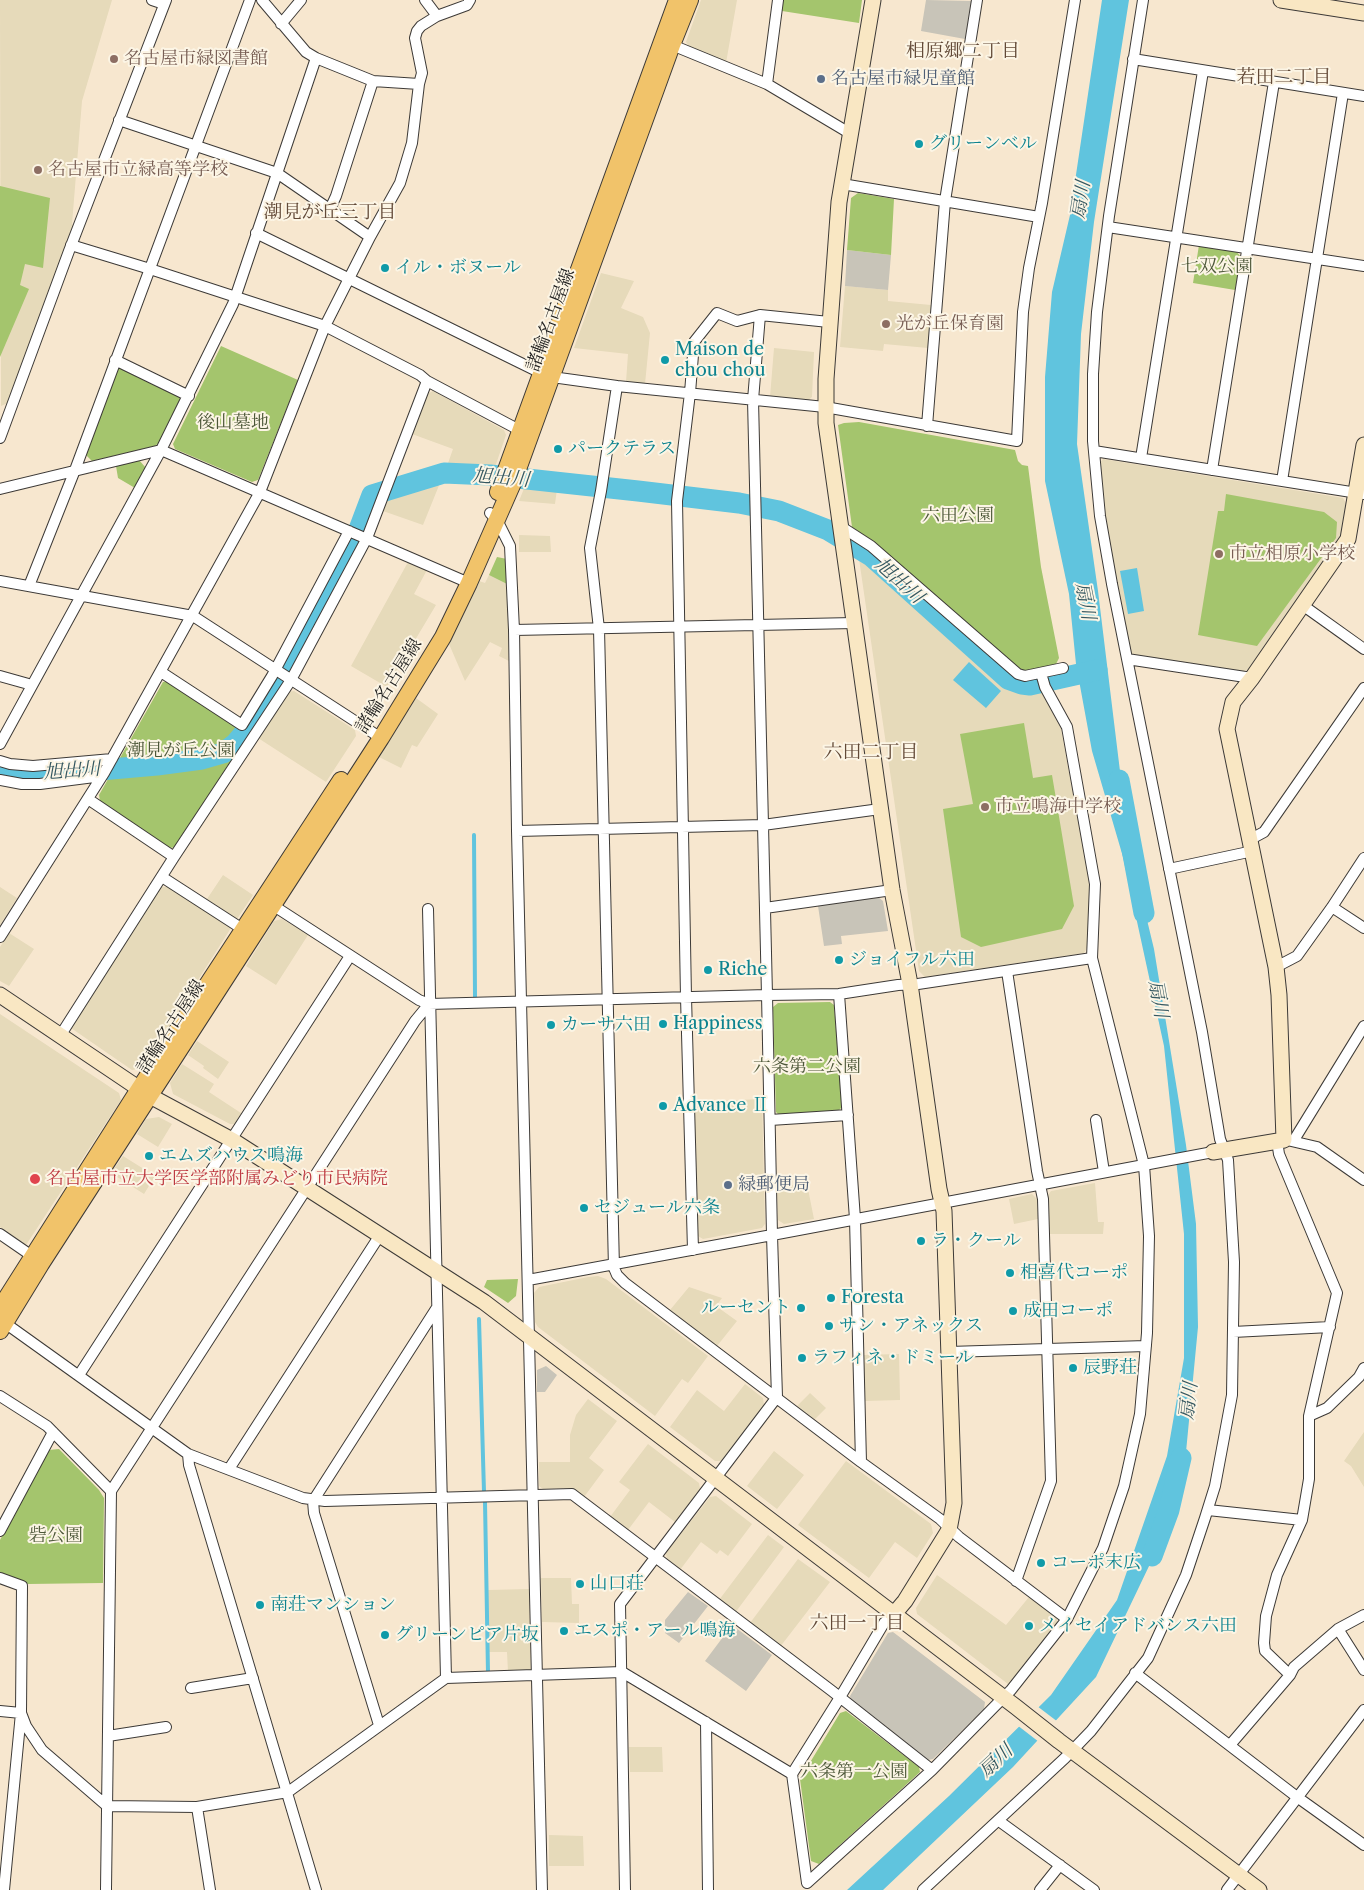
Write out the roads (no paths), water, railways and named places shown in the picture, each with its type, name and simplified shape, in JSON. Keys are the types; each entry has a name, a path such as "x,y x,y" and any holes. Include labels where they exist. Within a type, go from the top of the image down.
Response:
{"main road":[{"name":"諸輪名古屋線","path":"2,1320 244,930 443,637 509,478 677,0"},
{"name":"諸輪名古屋線","path":"546,375 690,0"},
{"name":"諸輪名古屋線","path":"2,1320 32,1256 274,906 377,735"}],"street":[{"path":"0,438 5,412 165,2 152,0"},
{"path":"29,586 75,470 250,0"},
{"path":"262,0 306,52 316,58 373,81 419,84"},
{"path":"281,24 301,0"},
{"path":"425,0 437,16"},
{"path":"0,937 103,775 193,616 260,492 325,326 400,183 412,143 422,73 414,38 417,31 421,26 437,16 467,5 470,0"},
{"path":"767,84 778,0"},
{"path":"803,1886 792,1774 884,1623 905,1601 949,1530 954,1503 945,1219 910,984 892,890 826,423 829,322 842,184 873,0"},
{"path":"927,426 945,201 977,0"},
{"path":"256,233 546,375 617,386 826,408 1018,441 1023,312 1075,0"},
{"path":"1143,0 1108,227 1098,312 1093,374 1094,451 1103,540 1202,1032 1220,1139 1218,1151"},
{"path":"1281,0 1364,13"},
{"path":"672,45 767,84 851,134"},
{"path":"0,744 161,450 236,297 316,58"},
{"path":"1133,59 1364,96"},
{"path":"1141,458 1175,236 1203,71"},
{"path":"330,209 336,196 373,81"},
{"path":"1212,470 1246,247 1274,82"},
{"path":"1282,481 1343,93"},
{"path":"119,120 277,173 370,237"},
{"path":"842,184 1039,217"},
{"path":"1108,227 1364,266"},
{"path":"71,245 325,326 420,375 427,381 525,433"},
{"path":"693,1250 686,997 677,496 690,393 694,342 717,313 737,321 760,315 829,322"},
{"path":"625,1890 620,1604 777,1397 753,400 760,315"},
{"path":"116,360 188,396"},
{"path":"60,1036 174,857 283,674 358,534 385,492 427,381"},
{"path":"617,386 602,487 590,548 599,629 613,1265 617,1276 861,1462 940,1519 949,1530 1067,1619"},
{"path":"1285,1140 1279,995 1276,967 1227,729 1233,702 1252,678 1301,604 1348,539 1360,493 1364,445"},
{"path":"0,489 161,450 466,582"},
{"path":"1094,451 1360,493"},
{"path":"494,516 510,546 514,630 516,831 542,1890"},
{"path":"161,672 242,724 283,674 358,534"},
{"path":"841,534 871,546 1018,674 1043,679 1063,668"},
{"path":"0,581 193,616 377,735"},
{"path":"1301,604 1364,649"},
{"path":"514,630 854,624"},
{"path":"1127,659 1252,678"},
{"path":"0,676 32,685"},
{"path":"803,1886 932,1770 1003,1698 1067,1619 1103,1548 1124,1486 1140,1414 1146,1346 1150,1236 1144,1165 1092,958 1095,884 1066,727 1043,679"},
{"path":"1169,868 1252,845 1264,832 1364,688"},
{"path":"0,761 33,766 111,761"},
{"path":"0,780 22,784 40,784 103,775"},
{"path":"88,799 174,857"},
{"path":"516,831 763,825 880,809"},
{"path":"1276,967 1297,956 1364,858"},
{"path":"162,877 244,930"},
{"path":"765,908 892,890"},
{"path":"274,906 418,1000 429,1004 607,998 838,994 1092,958"},
{"path":"1332,907 1364,928"},
{"path":"428,909 446,1678"},
{"path":"79,1375 350,956"},
{"path":"1007,971 1043,1199 1051,1481 1016,1581"},
{"path":"838,994 855,1219 861,1462"},
{"path":"0,996 145,1092 232,1140 484,1302 1059,1741 1259,1890"},
{"path":"106,1890 111,1491 415,1021 429,1004"},
{"path":"1290,1675 1265,1651 1266,1616 1277,1575 1302,1520 1309,1479 1309,1416 1337,1293 1279,1154 1285,1140 1364,1026"},
{"path":"770,1120 848,1115"},
{"path":"1096,1120 1104,1172"},
{"path":"528,1280 1285,1140 1317,1147 1364,1180"},
{"path":"923,1890 999,1821 1091,1731 1148,1658 1186,1575 1215,1486 1232,1394 1234,1262 1232,1213 1228,1160 1218,1151"},
{"path":"0,1234 32,1256"},
{"path":"229,1470 380,1235"},
{"path":"379,1725 314,1513 313,1501 436,1308"},
{"path":"2,1320 188,1454 313,1501 572,1494 932,1770"},
{"path":"1233,1332 1330,1327"},
{"path":"949,1352 1146,1346"},
{"path":"1309,1416 1327,1408 1359,1377 1364,1368"},
{"path":"0,1396 53,1432 111,1491"},
{"path":"0,1531 53,1432"},
{"path":"188,1454 189,1465 316,1890"},
{"path":"1208,1510 1302,1520"},
{"path":"0,1578 22,1586 21,1713 4,1890"},
{"path":"1230,1745 1290,1675 1294,1667 1338,1629 1364,1615"},
{"path":"1338,1629 1364,1670"},
{"path":"21,1713 26,1726 42,1750 107,1806 197,1807 288,1792 446,1678 622,1672 792,1774"},
{"path":"1135,1673 1364,1845"},
{"path":"191,1688 253,1678"},
{"path":"1227,1890 1364,1710"},
{"path":"0,1711 21,1713"},
{"path":"706,1722 708,1890"},
{"path":"108,1736 166,1727"},
{"path":"197,1807 210,1890"},
{"path":"999,1821 1094,1890"},
{"path":"1040,1890 1060,1865"}],"water":[{"name":"扇川","path":"1102,0 1129,0 1094,222 1081,334 1077,444 1098,591 1129,845 1154,949 1186,1145 1196,1224 1198,1327 1186,1452 1150,1564 1096,1677 1013,1767 883,1890 847,1890 949,1796 1051,1695 1117,1600 1167,1456 1184,1358 1184,1234 1164,1046 1123,857 1092,751 1076,664 1069,594 1045,481 1045,377 1052,292 1070,215"},
{"path":"1137,568 1144,611 1128,614 1120,571"},
{"path":"969,662 1001,691 986,708 953,680"}],"waterway":[{"name":"旭出川","path":"0,771 23,775 43,775 157,765 202,759 223,753 235,744 246,731 278,682 355,540 372,495 444,473 490,475 638,491 739,503 779,511 828,530 871,556 1008,679 1030,685 1097,670"},
{"name":"扇川","path":"1119,780 1144,913"},
{"path":"474,835 475,998"},
{"path":"479,1319 484,1492"},
{"name":"扇川","path":"1152,1556 1169,1510 1181,1458"},
{"path":"485,1502 488,1673"}],"place":[{"name":"名古屋市緑図書館","path":"114,59"},
{"name":"名古屋市緑児童館","path":"821,79"},
{"name":"グリーンベル","path":"919,144"},
{"name":"名古屋市立緑高等学校","path":"38,170"},
{"name":"イル・ボヌール","path":"385,268"},
{"name":"光が丘保育園","path":"886,324"},
{"name":"Maison de chou chou","path":"665,360"},
{"name":"パークテラス","path":"558,449"},
{"name":"市立相原小学校","path":"1219,554"},
{"name":"市立鳴海中学校","path":"985,807"},
{"name":"ジョイフル六田","path":"839,960"},
{"name":"Riche","path":"708,970"},
{"name":"Happiness","path":"663,1024"},
{"name":"カーサ六田","path":"551,1025"},
{"name":"Advance Ⅱ","path":"663,1106"},
{"name":"エムズハウス鳴海","path":"149,1156"},
{"name":"名古屋市立大学医学部附属みどり市民病院","path":"35,1179"},
{"name":"緑郵便局","path":"728,1185"},
{"name":"セジュール六条","path":"584,1208"},
{"name":"ラ・クール","path":"921,1241"},
{"name":"相喜代コーポ","path":"1010,1273"},
{"name":"Foresta","path":"831,1298"},
{"name":"ルーセント","path":"801,1308"},
{"name":"成田コーポ","path":"1013,1311"},
{"name":"サン・アネックス","path":"829,1326"},
{"name":"ラフィネ・ドミール","path":"802,1358"},
{"name":"辰野荘","path":"1073,1368"},
{"name":"コーポ末広","path":"1041,1563"},
{"name":"山口荘","path":"580,1584"},
{"name":"南荘マンション","path":"260,1605"},
{"name":"メイセイアドバンス六田","path":"1029,1626"},
{"name":"エスポ・アール鳴海","path":"564,1631"},
{"name":"グリーンピア片坂","path":"385,1635"}],"district":[{"name":"相原郷二丁目","path":"963,52"},
{"name":"若田二丁目","path":"1284,78"},
{"name":"潮見が丘三丁目","path":"330,213"},
{"name":"六田二丁目","path":"871,753"},
{"name":"六田一丁目","path":"857,1624"}],"park label":[{"name":"七双公園","path":"1217,267"},
{"name":"後山墓地","path":"233,423"},
{"name":"六田公園","path":"958,516"},
{"name":"潮見が丘公園","path":"181,751"},
{"name":"六条第二公園","path":"807,1067"},
{"name":"砦公園","path":"56,1536"},
{"name":"六条第一公園","path":"854,1772"}]}
